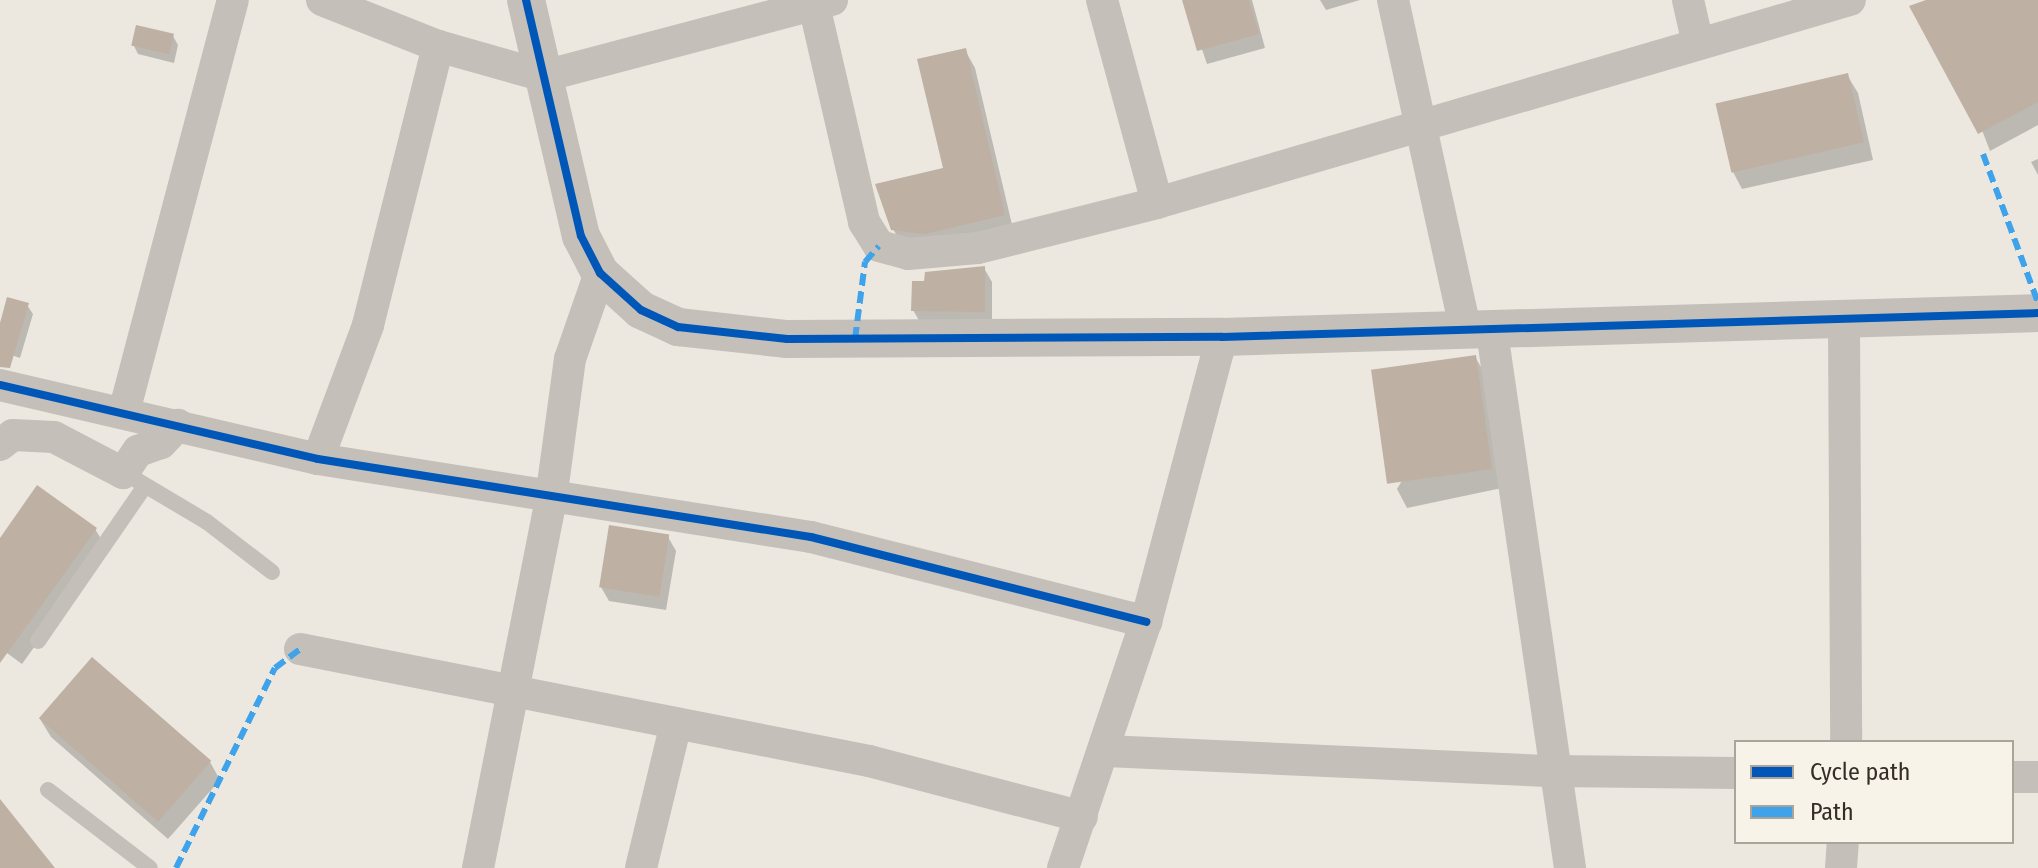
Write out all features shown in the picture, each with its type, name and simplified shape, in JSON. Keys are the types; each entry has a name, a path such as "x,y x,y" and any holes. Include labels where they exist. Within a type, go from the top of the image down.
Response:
{"street":[{"path":"124,412 233,0"},
{"path":"322,0 438,46 544,76 823,3 864,222 879,246 908,254 978,248 1157,203 1850,0"},
{"path":"526,0 581,236 600,273 641,310 678,327 726,335 1222,337 1844,323 2038,313"},
{"path":"1102,0 1157,203"},
{"path":"1393,0 1422,123 1479,332 1570,868"},
{"path":"1688,0 1698,44"},
{"path":"318,459 368,325 438,46"},
{"path":"478,868 551,499 570,359 600,273"},
{"path":"1844,323 1846,740"},
{"path":"1063,868 1106,751 1146,622 1222,337"},
{"path":"0,385 318,459 551,499 811,537 1146,622"},
{"path":"0,445 13,435 54,437 134,479 138,451 161,443 178,425"},
{"path":"300,649 869,761 1082,817"},
{"path":"641,868 676,723"},
{"path":"1106,751 1553,771 1734,773"},
{"path":"2014,777 2038,777"},
{"path":"1841,868 1843,844"}],"lane":[{"path":"38,641 134,479 207,522 272,572"},
{"path":"48,790 150,868"}],"building":[{"path":"1182,0 1249,0 1259,34 1197,51"},
{"path":"1926,0 2038,0 2038,102 1978,134 1909,6"},
{"path":"136,25 174,34 169,54 131,45"},
{"path":"966,48 1005,215 925,234 891,230 875,184 943,168 917,59"},
{"path":"1848,73 1864,142 1731,173 1715,104"},
{"path":"985,266 985,312 911,311 912,281 924,281 925,272"},
{"path":"7,297 29,303 10,368 0,367 0,323"},
{"path":"1476,355 1492,469 1387,484 1371,370"},
{"path":"37,485 97,528 0,663 0,538"},
{"path":"609,525 669,535 659,597 599,587"},
{"path":"92,657 211,761 158,822 39,718"},
{"path":"0,799 55,868 0,868"}],"marked path":[{"path":"1983,154 2038,303"},
{"path":"855,339 865,262 879,246"},
{"path":"176,868 275,668 300,649"}],"cycle path":[{"path":"526,0 581,236 600,273 641,310 678,327 787,339 1222,337 2038,313"},
{"path":"0,385 318,459 811,537 1146,622"}]}
